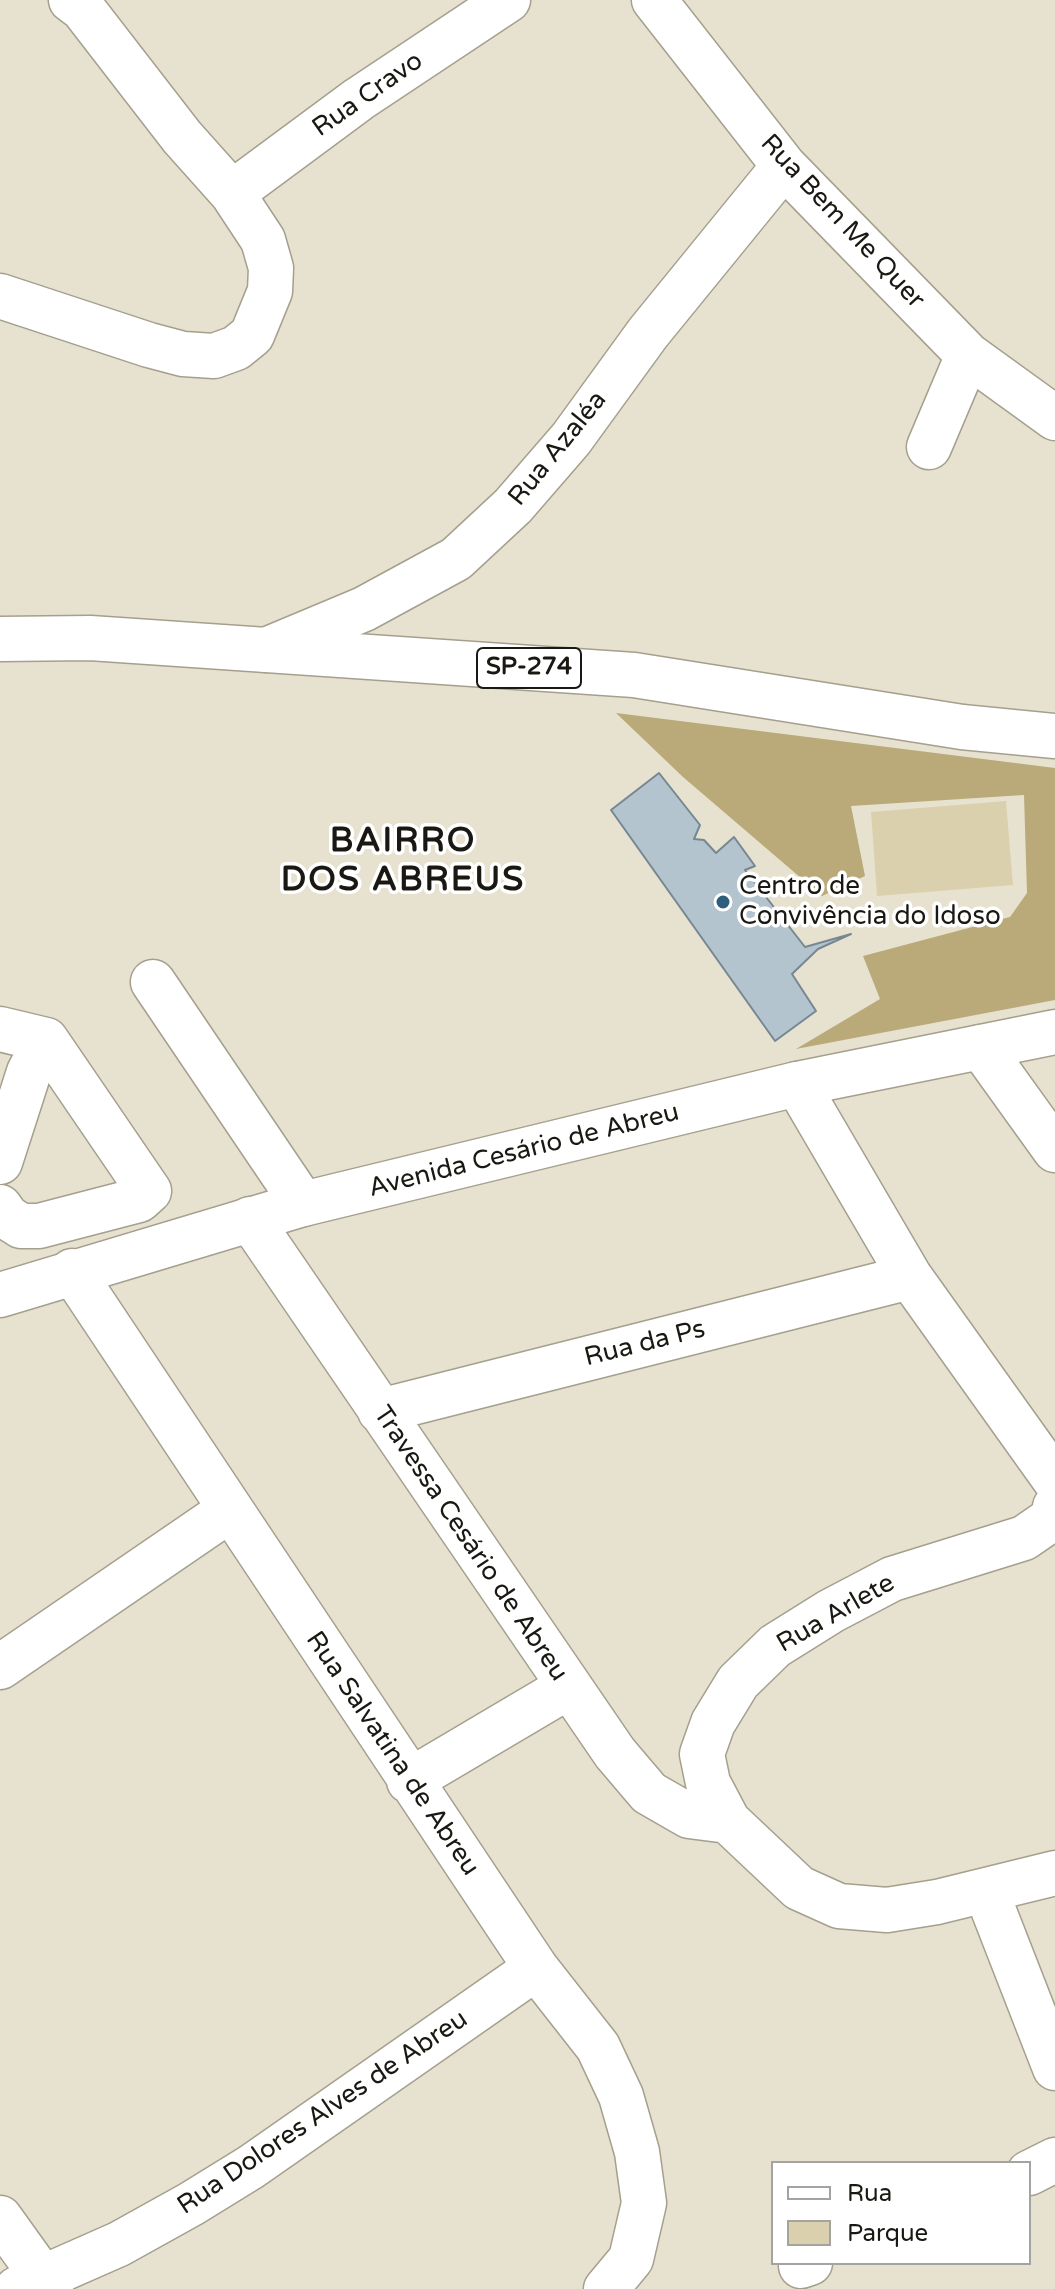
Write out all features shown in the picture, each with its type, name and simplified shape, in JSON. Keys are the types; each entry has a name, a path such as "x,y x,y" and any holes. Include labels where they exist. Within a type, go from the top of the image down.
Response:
{"street":[{"path":"0,296 149,345 183,354 214,356 236,348 252,335 263,317 270,291 271,268 263,240 232,193 182,137 83,9 71,0"},
{"name":"Rua Cravo","path":"232,193 359,99 508,0"},
{"name":"Rua Bem Me Quer","path":"654,0 784,166 968,355 1055,418"},
{"name":"Rua Azaléa","path":"266,650 364,609 456,559 513,506 571,439 648,333 784,166"},
{"path":"929,447 968,355"},
{"name":"SP-274","path":"0,639 90,638 634,675 962,727 1055,736"},
{"path":"153,982 303,1204"},
{"path":"0,1029 149,1191 139,1200 39,1226 21,1226 7,1217 0,1207"},
{"name":"Avenida Cesário de Abreu","path":"0,1295 303,1204 797,1084 1055,1032"},
{"path":"981,1047 1055,1150"},
{"path":"0,1162 25,1059"},
{"path":"797,1084 910,1277 1055,1480"},
{"name":"Travessa Cesário de Abreu","path":"250,1219 615,1753 649,1793 689,1816 728,1821"},
{"name":"Rua Salvatina de Abreu","path":"72,1271 409,1781 536,1968 598,2047 621,2096 637,2152 644,2203 619,2274"},
{"name":"Rua da Ps","path":"380,1411 910,1277"},
{"name":"Rua Arlete","path":"1055,1507 1053,1518 1024,1538 892,1579 831,1611 775,1646 738,1682 713,1723 702,1754 708,1783 728,1821 799,1888 839,1906 887,1910 986,1891 1055,1873"},
{"path":"0,1667 228,1511"},
{"path":"409,1781 568,1687"},
{"path":"986,1891 1055,2068"},
{"name":"Rua Dolores Alves de Abreu","path":"37,2286 179,2211 251,2167 536,1968"},
{"path":"1031,2172 1055,2160"},
{"path":"0,2218 37,2286"}],"green space":[{"path":"1006,801 1013,885 877,896 871,812"}],"shaded area":[{"path":"616,713 1055,768 1055,1000 796,1049 880,999 863,956 1010,917 1027,893 1024,795 851,806 865,876 822,896 683,777"}],"building":[{"name":"Centro de Convivência do Idoso","path":"659,773 700,825 694,839 704,840 716,853 734,837 755,866 745,870 805,947 851,934 818,949 792,974 816,1011 775,1041 611,810"}],"place":[{"name":"Centro de Convivência do Idoso","path":"723,902"}],"district":[{"name":"BAIRRO DOS ABREUS","path":"403,862"}]}
